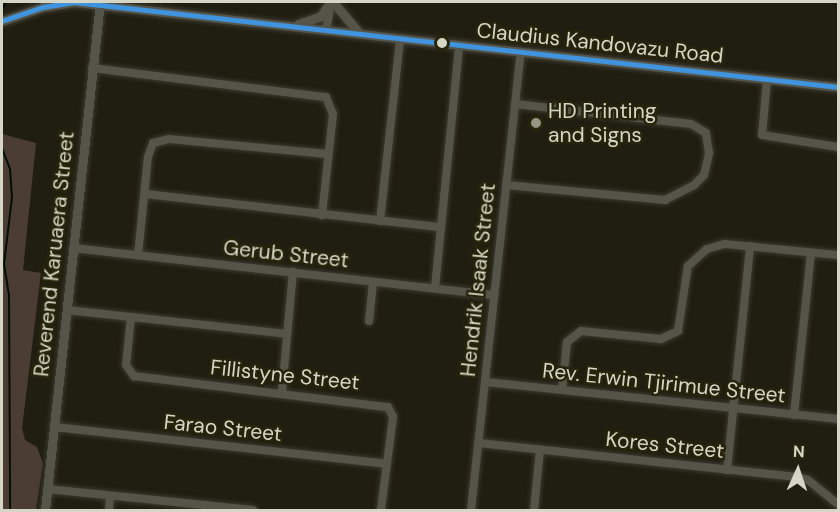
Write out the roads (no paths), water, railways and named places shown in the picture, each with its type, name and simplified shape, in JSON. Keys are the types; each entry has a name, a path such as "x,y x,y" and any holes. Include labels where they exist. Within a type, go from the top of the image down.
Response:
{"street":[{"path":"251,22 309,23 321,16 331,2"},
{"path":"326,31 331,2"},
{"path":"331,2 351,27 363,36"},
{"name":"Claudius Kandovazu Road","path":"2,21 60,3 100,3 363,36 838,87"},
{"name":"Reverend Karuaera Street","path":"45,510 100,3"},
{"path":"381,221 400,40"},
{"path":"435,288 439,227 459,46"},
{"name":"Hendrik Isaak Street","path":"471,510 521,52"},
{"path":"92,68 326,97 332,106 322,215"},
{"path":"767,80 762,135 838,147"},
{"path":"506,185 665,200 699,180 709,153 705,133 691,124 515,104"},
{"path":"138,255 150,148 159,140 328,154"},
{"path":"145,194 439,227"},
{"path":"562,389 570,336 581,331 668,338 681,326 687,274 693,260 715,246 750,246 838,255"},
{"path":"727,470 750,246"},
{"name":"Gerub Street","path":"73,248 494,295"},
{"path":"794,415 811,252"},
{"path":"282,392 293,272"},
{"path":"369,321 373,282"},
{"path":"67,310 287,334"},
{"name":"Fillistyne Street","path":"131,317 126,365 134,376 282,392 388,407 393,417 381,510"},
{"name":"Rev. Erwin Tjirimue Street","path":"486,382 838,419"},
{"name":"Farao Street","path":"54,427 387,464"},
{"name":"Kores Street","path":"479,443 803,478 838,504"},
{"path":"534,510 540,449"},
{"path":"47,489 253,510"},
{"path":"109,510 110,496"}],"waterway":[{"path":"2,10 6,2"},
{"path":"2,148 10,169 12,197 4,264 9,294 10,510"}],"place":[{"name":"HD Printing and Signs","path":"536,123"}]}
